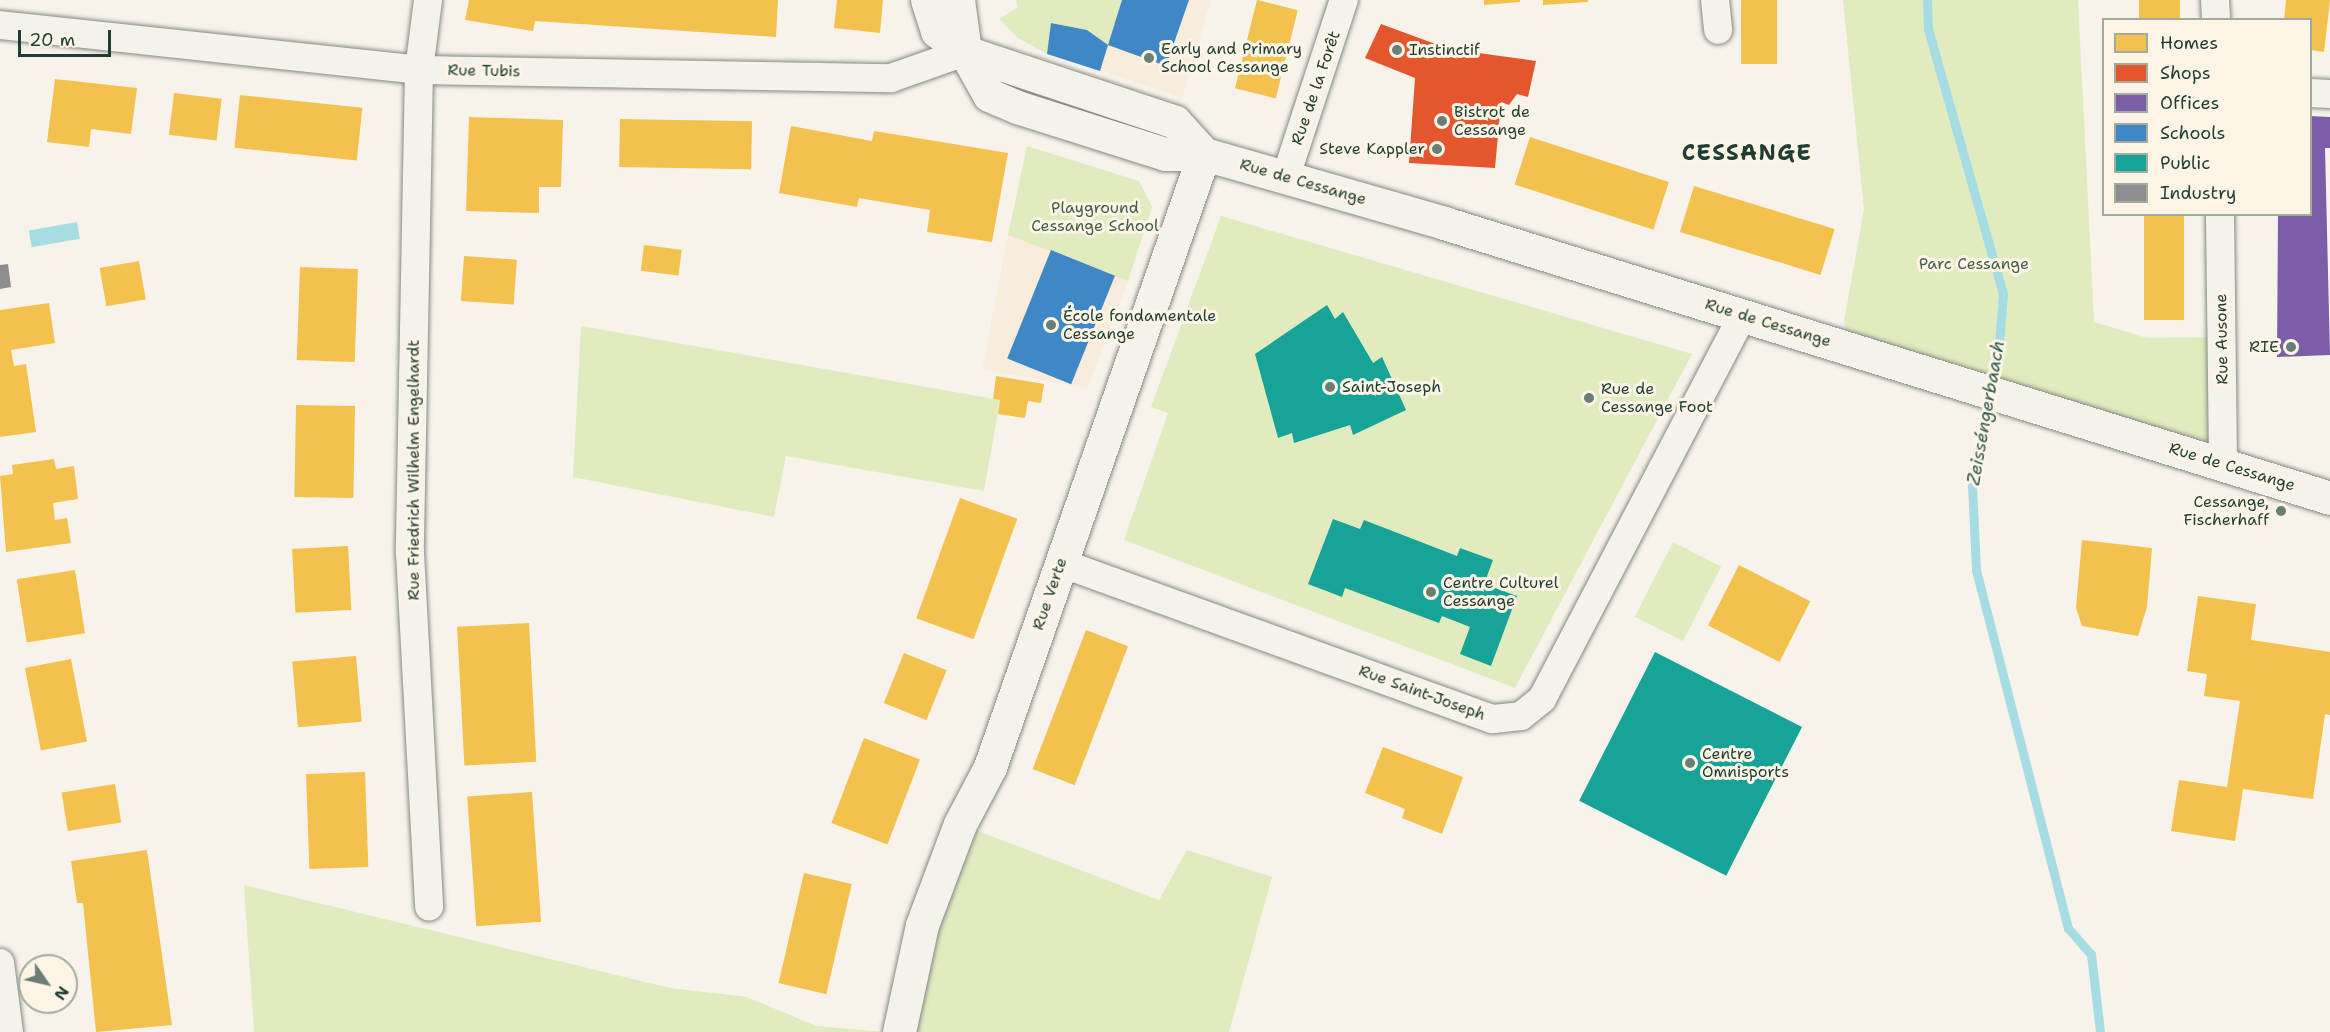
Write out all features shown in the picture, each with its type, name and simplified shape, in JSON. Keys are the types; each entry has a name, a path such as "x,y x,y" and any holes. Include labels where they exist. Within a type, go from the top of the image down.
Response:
{"main road":[{"path":"927,0 937,31 964,52 1175,122 1204,154"},
{"path":"958,0 964,52"},
{"name":"Rue de Cessange","path":"1204,154 1286,176 1743,315 2330,498"},
{"name":"Rue Verte","path":"899,1032 922,925 960,824 990,767 1204,154"}],"street":[{"name":"Rue Friedrich Wilhelm Engelhardt","path":"428,0 419,70 410,553 429,906"},
{"name":"Rue de la Forêt","path":"1286,176 1344,0"},
{"path":"1715,0 1718,30"},
{"path":"2215,0 2216,18"},
{"name":"Rue Tubis","path":"0,25 419,70 891,78 964,52"},
{"path":"2312,93 2330,94"},
{"name":"Rue Ausone","path":"2220,216 2223,464"},
{"name":"Rue Saint-Joseph","path":"1061,563 1493,719 1521,716 1542,699 1743,315"},
{"path":"0,963 9,1032"}],"shaded area":[{"name":"Early and Primary School Cessange","path":"1122,0 1211,0 1182,98 1100,71"},
{"name":"École fondamentale Cessange","path":"1008,235 1128,281 1088,388 982,369"}],"green space":[{"path":"1016,0 1122,0 1108,45 1087,30 1052,23 1047,54 1018,38 999,19 1018,7"},
{"name":"Parc Cessange","path":"1843,0 2078,0 2094,322 2147,338 2222,337 2223,464 1851,349 1844,322 1864,209"},
{"name":"Playground Cessange School","path":"1027,146 1139,181 1152,207 1128,281 1008,235"},
{"path":"1221,216 1692,354 1515,688 1124,540 1168,413 1151,407"},
{"path":"581,326 1000,400 984,491 786,456 774,517 573,477"},
{"path":"1673,542 1721,567 1683,641 1635,617"},
{"path":"960,824 1159,900 1187,850 1272,877 1229,1032 905,1032"},
{"path":"244,885 670,988 747,997 816,1026 885,1032 254,1032"}],"water":[{"path":"77,222 80,239 32,247 29,231"}],"building: Homes":[{"path":"469,0 778,0 776,37 535,21 533,31 465,20"},
{"path":"837,0 883,0 880,33 834,28"},
{"path":"1257,0 1298,10 1276,98 1235,88"},
{"path":"1484,0 1520,0 1520,2 1484,5"},
{"path":"1543,0 1588,0 1588,2 1543,5"},
{"path":"1741,0 1777,0 1777,64 1741,64"},
{"path":"2139,0 2180,0 2180,18 2139,18"},
{"path":"2286,0 2330,0 2324,52 2312,50 2312,18 2284,18"},
{"path":"55,79 137,88 131,134 91,129 89,147 47,142"},
{"path":"174,93 222,99 217,141 169,135"},
{"path":"240,95 362,108 357,161 234,148"},
{"path":"469,117 563,120 561,187 539,187 539,213 466,211"},
{"path":"620,119 752,121 751,169 619,167"},
{"path":"791,126 872,141 874,131 1008,153 992,242 927,232 930,210 859,198 857,207 779,193"},
{"path":"1530,137 1669,182 1653,230 1515,185"},
{"path":"1694,186 1835,229 1821,275 1680,232"},
{"path":"2144,216 2184,216 2184,320 2144,320"},
{"path":"644,245 682,250 679,275 641,271"},
{"path":"464,256 517,260 514,305 461,301"},
{"path":"139,261 146,299 106,306 100,268"},
{"path":"300,267 358,269 355,362 297,360"},
{"path":"49,303 55,343 11,350 14,366 26,364 36,432 0,437 0,310"},
{"path":"996,376 1044,384 1041,403 1028,401 1025,418 998,414 1000,400 993,399"},
{"path":"296,405 355,406 353,498 294,497"},
{"path":"54,459 56,469 74,466 78,499 53,503 55,520 67,518 71,543 6,552 0,476 13,474 12,465"},
{"path":"960,498 1017,519 974,639 916,618"},
{"path":"2082,540 2152,548 2147,607 2138,636 2082,626 2076,608"},
{"path":"348,546 351,610 295,613 292,549"},
{"path":"1739,565 1810,601 1779,662 1708,626"},
{"path":"75,570 85,633 27,642 17,579"},
{"path":"2198,596 2256,604 2251,640 2330,652 2330,715 2325,714 2313,799 2243,789 2235,841 2171,831 2179,780 2227,787 2240,701 2204,696 2207,674 2187,671"},
{"path":"529,623 536,762 464,766 457,627"},
{"path":"1086,630 1128,646 1075,785 1033,769"},
{"path":"904,653 947,670 926,720 884,703"},
{"path":"356,656 362,722 298,727 292,662"},
{"path":"71,659 87,741 41,750 25,668"},
{"path":"864,738 920,760 887,844 831,823"},
{"path":"1383,747 1463,777 1442,834 1402,818 1405,809 1365,793"},
{"path":"365,772 368,867 309,869 306,774"},
{"path":"115,784 121,823 68,831 62,792"},
{"path":"532,792 541,922 476,926 467,797"},
{"path":"147,850 172,1025 96,1032 83,903 77,903 71,861"},
{"path":"804,873 852,884 826,994 779,983"}],"building: Shops":[{"path":"1381,24 1449,49 1536,61 1528,97 1517,94 1509,105 1501,102 1495,168 1409,163 1415,78 1365,58"}],"building: Offices":[{"path":"2312,116 2330,117 2330,148 2325,148 2330,355 2277,357 2278,216 2312,216"}],"building: Schools":[{"path":"1122,0 1189,0 1166,66 1108,45"},
{"path":"1051,23 1087,30 1108,45 1100,71 1047,54"},
{"path":"1051,250 1115,276 1071,384 1007,358"}],"building: Public":[{"name":"Saint-Joseph","path":"1327,305 1335,319 1343,312 1373,363 1382,357 1406,410 1353,435 1350,425 1294,443 1292,433 1278,438 1255,354"},
{"name":"Centre Culturel Cessange","path":"1333,519 1360,529 1364,520 1457,556 1460,548 1493,560 1484,584 1517,596 1491,666 1460,654 1470,627 1442,616 1439,623 1345,588 1342,597 1308,584"},
{"name":"Centre Omnisports","path":"1655,652 1802,727 1726,876 1579,801"}],"building: Industry":[{"path":"8,264 11,287 0,289 0,265"}],"waterway":[{"name":"Zeisséngerbaach","path":"1927,0 1928,29 2003,294 1998,356 1972,485 1976,570 2068,928 2091,954 2100,1032"}],"place":[{"name":"Instinctif","path":"1397,50"},
{"name":"Early and Primary School Cessange","path":"1149,58"},
{"name":"Bistrot de Cessange","path":"1442,121"},
{"name":"Steve Kappler","path":"1437,149"},
{"name":"École fondamentale Cessange","path":"1051,325"},
{"name":"RIE","path":"2291,347"},
{"name":"Saint-Joseph","path":"1330,387"},
{"name":"Rue de Cessange Foot","path":"1589,398"},
{"name":"Cessange, Fischerhaff","path":"2281,511"},
{"name":"Centre Culturel Cessange","path":"1431,592"},
{"name":"Centre Omnisports","path":"1690,763"}],"district":[{"name":"CESSANGE","path":"1747,153"}]}
